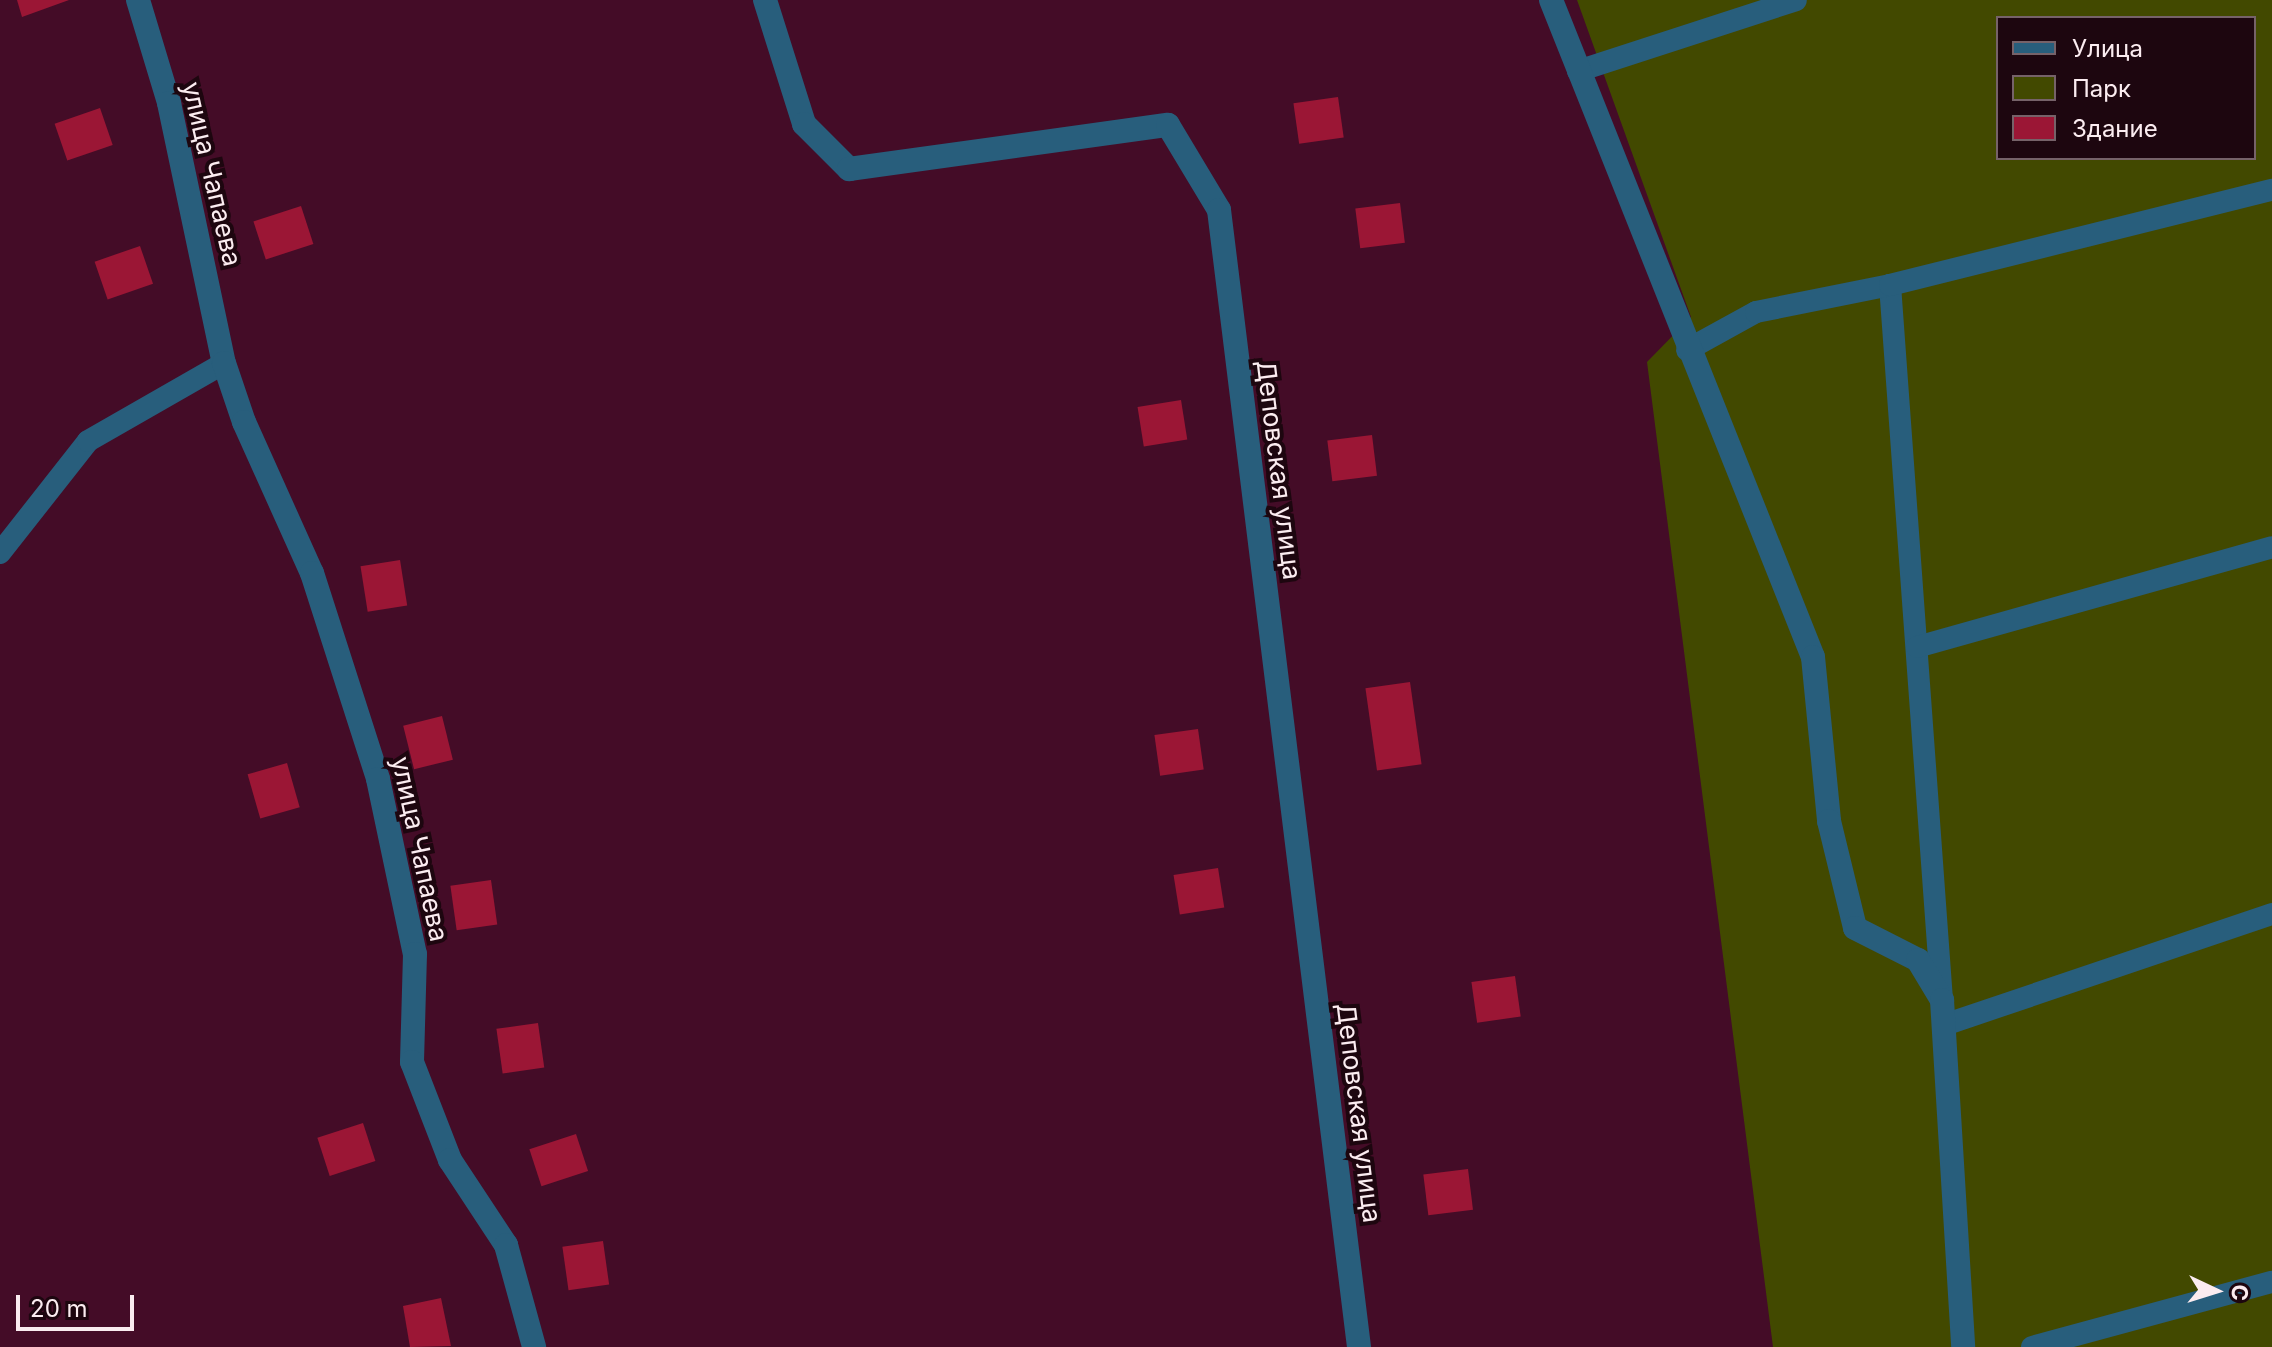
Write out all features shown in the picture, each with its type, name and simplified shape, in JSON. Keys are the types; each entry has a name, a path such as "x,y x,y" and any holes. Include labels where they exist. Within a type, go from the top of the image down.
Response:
{"street":[{"name":"улица Чапаева","path":"138,0 169,103 224,363 244,422 312,573 378,779 415,954 412,1062 450,1160 506,1245 534,1347"},
{"name":"Деповская улица","path":"765,0 804,124 849,169 1168,125 1219,210 1359,1347"},
{"path":"1551,0 1687,350 1813,657 1829,821 1855,928 1918,960 1942,1000 1963,1347"}],"lane":[{"path":"1578,71 1796,0"},
{"path":"1687,350 1756,312 1890,285 2272,190"},
{"path":"1890,285 1942,1000"},
{"path":"0,553 88,441 224,363"},
{"path":"1917,647 2272,547"},
{"path":"1944,1025 2272,914"},
{"path":"2032,1347 2272,1282"}],"green space":[{"path":"1577,0 2272,0 2272,1347 1773,1347 1647,362 1691,317"}],"building":[{"path":"17,0 69,0 22,17"},
{"path":"1338,97 1344,138 1299,144 1293,103"},
{"path":"100,108 113,145 67,161 55,124"},
{"path":"1400,203 1405,243 1360,248 1355,208"},
{"path":"301,206 313,244 266,259 253,221"},
{"path":"140,246 153,284 108,299 95,262"},
{"path":"1181,400 1187,440 1144,446 1138,407"},
{"path":"1372,435 1377,476 1332,481 1327,440"},
{"path":"400,560 407,605 368,612 360,566"},
{"path":"1410,682 1422,764 1377,770 1365,688"},
{"path":"442,716 453,760 414,769 403,726"},
{"path":"1198,729 1204,770 1160,776 1154,735"},
{"path":"287,763 300,807 260,819 248,774"},
{"path":"1218,868 1224,908 1180,915 1174,875"},
{"path":"491,880 497,925 457,930 450,886"},
{"path":"1515,976 1521,1017 1477,1023 1471,982"},
{"path":"538,1023 544,1068 503,1073 496,1029"},
{"path":"363,1123 375,1161 330,1176 317,1138"},
{"path":"576,1134 588,1171 541,1186 529,1149"},
{"path":"1468,1169 1473,1210 1428,1215 1423,1174"},
{"path":"603,1241 609,1285 569,1290 562,1247"},
{"path":"441,1298 451,1346 410,1347 403,1306"}]}
